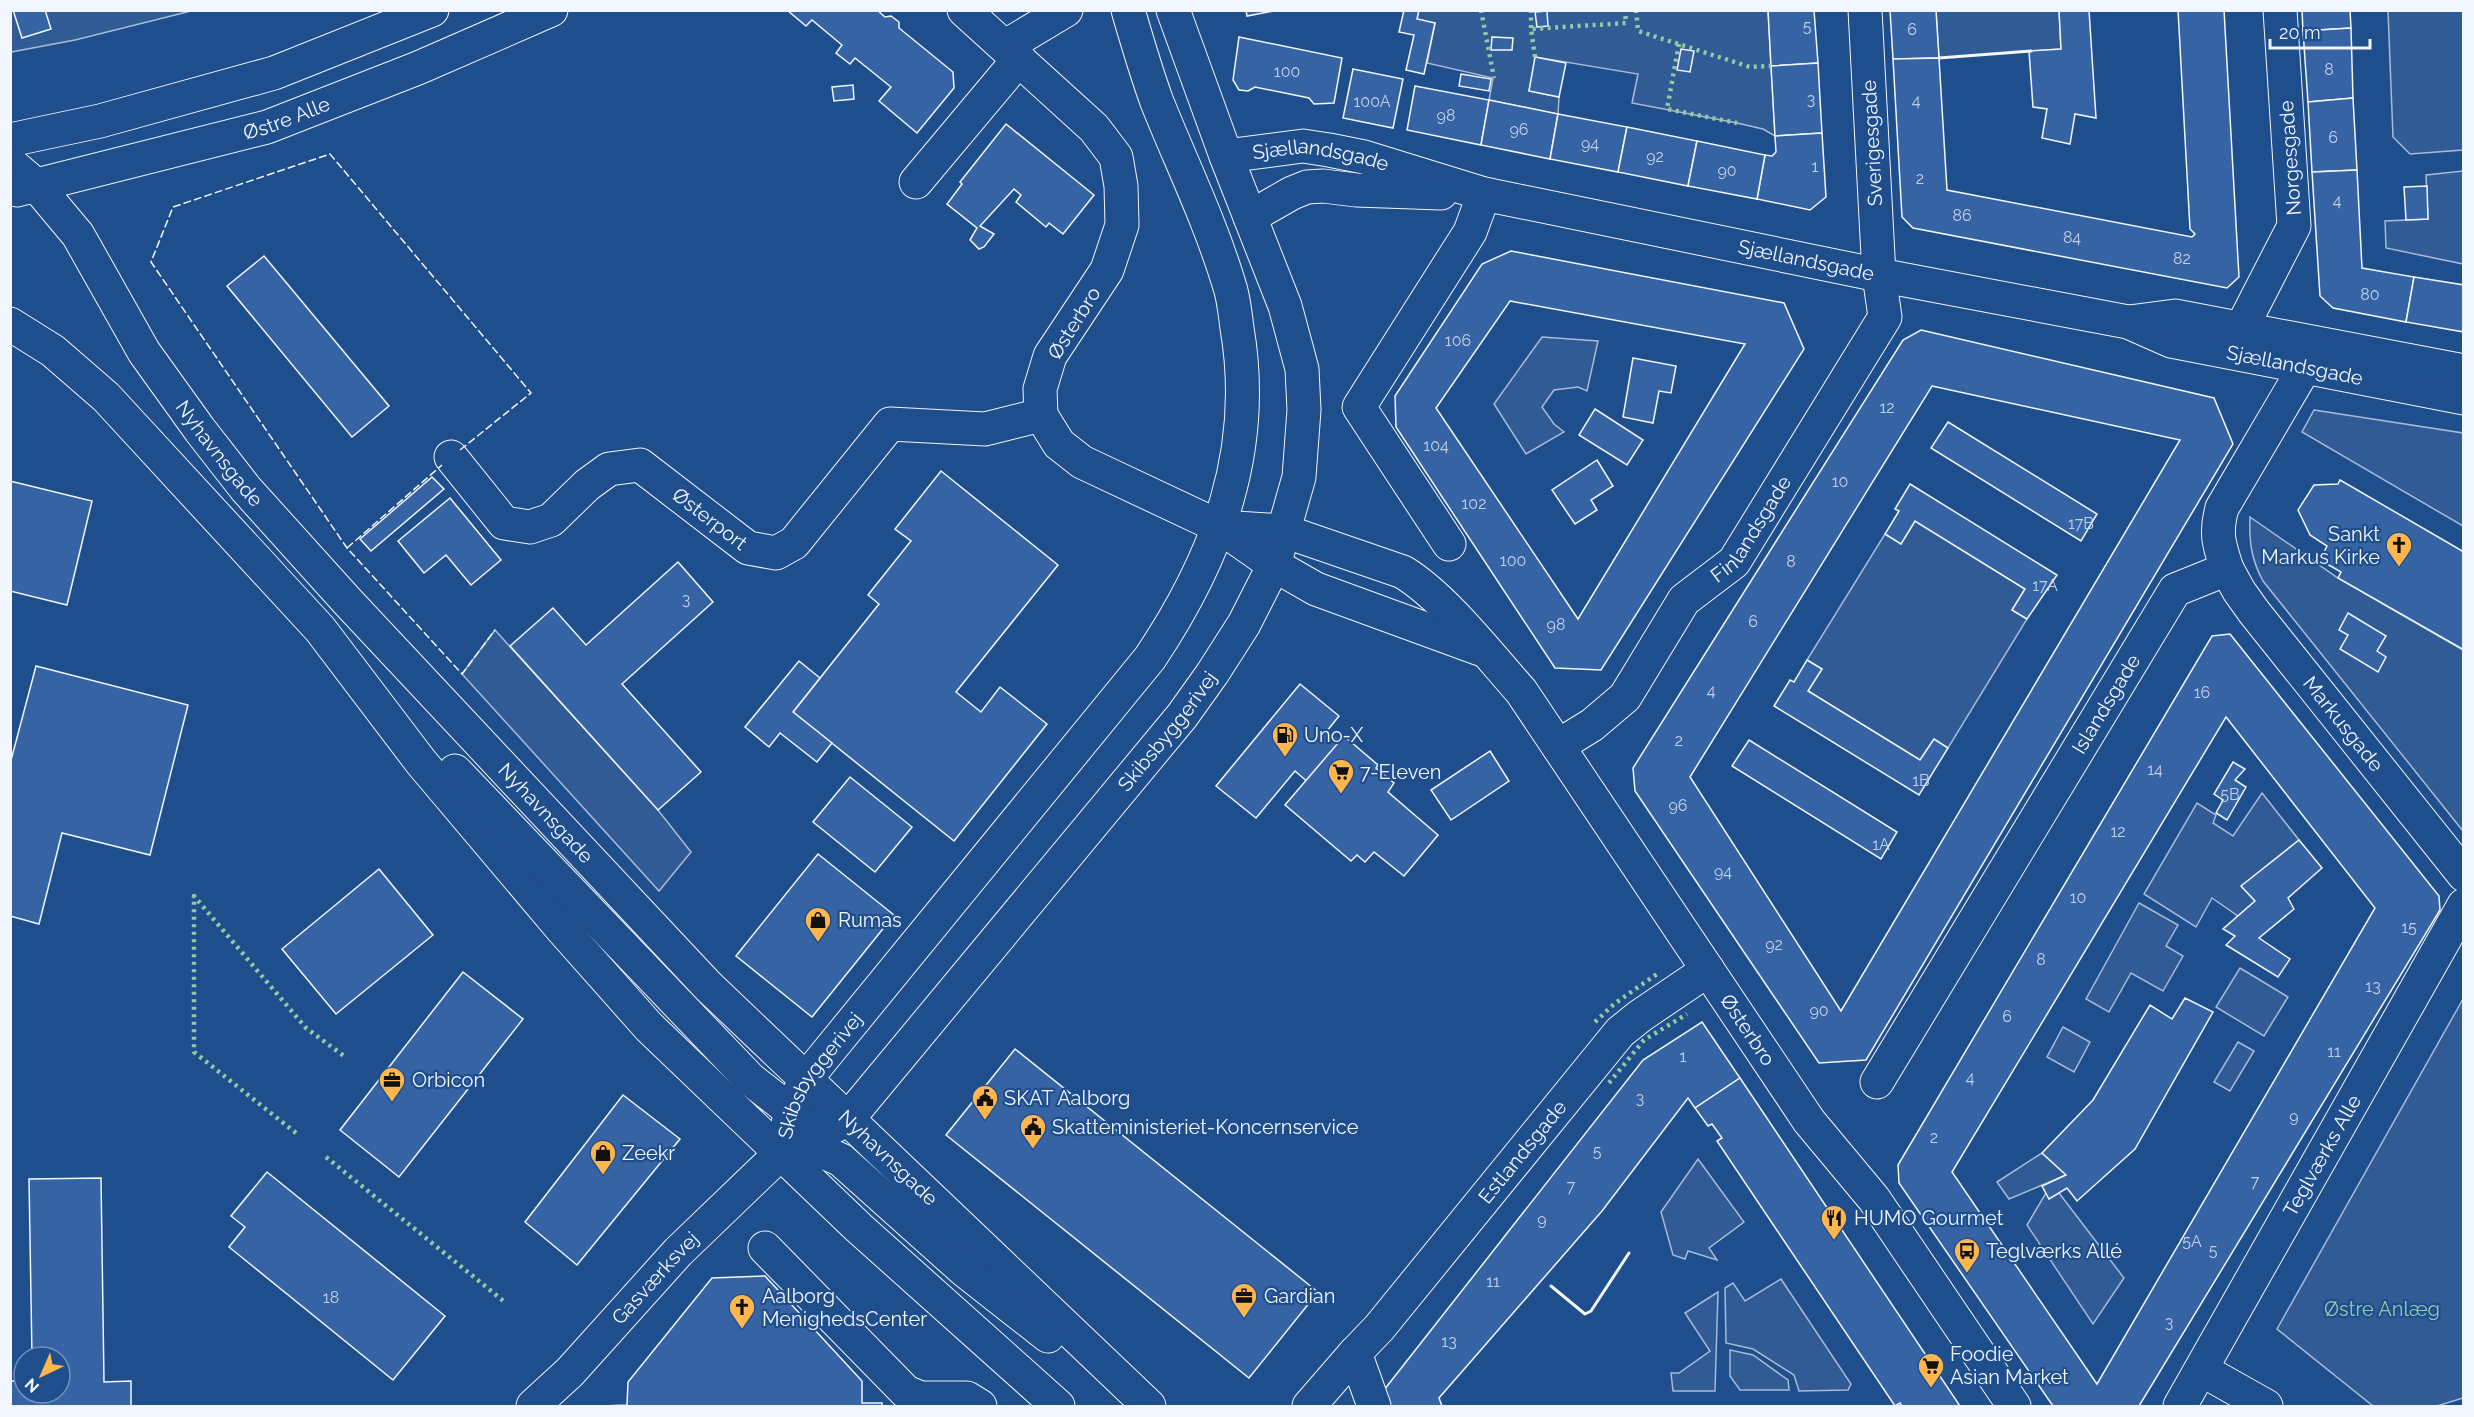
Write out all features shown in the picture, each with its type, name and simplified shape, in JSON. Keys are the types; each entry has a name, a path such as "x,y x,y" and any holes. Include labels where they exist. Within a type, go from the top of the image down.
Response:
{"street":[{"path":"10,140 100,121 274,74 432,10"},
{"name":"Østre Alle","path":"24,189 267,128 418,68 551,10"},
{"name":"Østerbro","path":"964,10 1094,128 1116,157 1121,186 1122,225 1107,270 1050,356 1040,389 1041,416 1059,444 1082,462 1220,527 1274,565 1316,589 1485,651"},
{"path":"916,182 1013,53 1066,10"},
{"path":"1128,10 1157,100 1211,229 1230,286 1242,355 1244,397 1240,452 1220,527"},
{"path":"1173,10 1226,156 1285,306 1302,369 1302,447 1299,477 1274,565"},
{"name":"Sverigesgade","path":"1865,10 1879,275"},
{"name":"Norgesgade","path":"2241,329 2295,226 2280,10"},
{"name":"Sjællandsgade","path":"1226,156 1303,146 1364,157 1484,195 1879,275 2128,322 2171,340 2463,371"},
{"name":"Nyhavnsgade","path":"10,163 24,189 78,235 144,352 246,489 348,602 708,986 1149,1407"},
{"name":"Sjællandsgade","path":"1250,217 1307,187 1484,195"},
{"path":"1449,544 1359,407 1470,232 1484,195"},
{"name":"Finlandsgade","path":"1558,746 1592,724 1625,697 1684,600 1734,562 1885,317 1879,275"},
{"name":"Sjællandsgade","path":"2128,322 2175,316 2241,329 2310,355 2463,398"},
{"name":"Nyhavnsgade","path":"10,324 53,351 106,397 320,629 421,762 562,929 649,1027 859,1228 1058,1407"},
{"path":"2227,569 2218,542 2218,522 2222,508 2310,355"},
{"name":"Østerport","path":"451,457 504,523 530,527 551,520 587,485 609,468 640,465 748,548 776,553 794,543 890,424 985,429 1041,416"},
{"name":"Østerbro","path":"1220,527 1284,531 1403,572 1425,588 1485,651 1521,691 1809,1121 1874,1198 2014,1407"},
{"name":"Skibsbyggerivej","path":"781,1153 791,1111 805,1080 1150,658 1192,590 1220,527"},
{"name":"Skibsbyggerivej","path":"781,1153 847,1120 1182,716 1212,675 1244,624 1274,565"},
{"name":"Markusgade","path":"2227,569 2254,612 2463,875"},
{"name":"Islandsgade","path":"1877,1082 2175,590 2227,569"},
{"path":"320,629 750,1079 791,1111 811,1121 830,1123 847,1120"},
{"name":"Teglværks Alle","path":"2180,1407 2463,905"},
{"name":"Estlandsgade","path":"1309,1407 1379,1328 1620,1032 1708,970"},
{"path":"781,1153 800,1149 820,1150 841,1160 964,1270 1138,1407"},
{"name":"Gasværksvej","path":"533,1407 570,1372 678,1252 781,1153"},
{"path":"765,1248 906,1392 921,1398 968,1398 980,1407"},
{"path":"1355,1353 1374,1407"},
{"path":"2202,1370 2266,1407"}],"green space":[{"path":"1419,10 1768,11 1775,136 1763,129 1737,123 1632,103 1638,74 1536,57 1529,91 1559,97 1558,114 1489,100 1493,78 1427,63 1435,23 1417,19"},
{"path":"11,11 191,11 75,40 11,52"},
{"path":"1936,11 2059,11 2061,49 1939,58"},
{"path":"2388,11 2463,11 2463,150 2410,154 2393,137"},
{"path":"2463,171 2463,264 2386,248 2385,221 2428,219 2426,175"},
{"path":"1542,337 1598,341 1587,391 1578,387 1554,390 1542,407 1554,424 1564,432 1526,454 1494,404"},
{"path":"2314,410 2463,433 2463,526 2302,432"},
{"path":"2250,517 2338,578 2463,650 2463,831 2263,581 2252,550"},
{"path":"1915,521 2025,589 2012,610 2027,619 1948,748 1934,739 1920,760 1808,691 1822,669 1807,660 1885,534 1901,544"},
{"path":"495,630 658,810 691,852 659,891 462,674"},
{"path":"2262,793 2299,840 2242,886 2255,901 2238,916 2212,898 2196,927 2144,894 2197,803 2216,815 2213,823 2233,836"},
{"path":"2139,903 2178,925 2166,946 2183,956 2163,991 2131,973 2109,1012 2086,999"},
{"path":"2240,968 2288,997 2264,1036 2216,1007"},
{"name":"Østre Anlæg","path":"2463,999 2463,1398 2437,1406 2373,1406 2277,1329"},
{"path":"2063,1027 2090,1042 2074,1072 2047,1057"},
{"path":"2238,1042 2254,1051 2230,1091 2214,1082"},
{"path":"2042,1153 2066,1175 2009,1199 1997,1182"},
{"path":"1698,1159 1744,1222 1709,1248 1717,1260 1688,1251 1685,1259 1673,1255 1661,1212"},
{"path":"2046,1193 2049,1199 2059,1193 2124,1278 2093,1324 2027,1225"},
{"path":"1781,1279 1851,1384 1848,1390 1799,1391 1794,1375 1753,1349 1726,1343 1725,1288 1733,1283 1745,1301"},
{"path":"1718,1292 1715,1391 1673,1391 1671,1373 1679,1373 1710,1351 1685,1313"},
{"path":"1730,1350 1753,1355 1788,1380 1789,1390 1740,1390 1730,1376"}],"building":[{"path":"13,10 45,10 51,29 22,38"},
{"path":"787,10 877,10 885,17 891,16 899,22 899,28 953,72 954,88 917,133 879,101 891,87 855,58 850,64 836,53 842,45 812,20 806,26"},
{"path":"1246,10 1279,10 1247,16"},
{"path":"1404,10 1419,10 1417,19 1435,23 1424,74 1406,70 1414,35 1399,32"},
{"path":"1768,10 1814,10 1818,63 1771,66"},
{"path":"1890,10 1936,10 1939,58 1893,59"},
{"path":"2059,10 2089,10 2096,118 2075,114 2070,144 2042,138 2047,109 2033,107 2029,51 2061,49"},
{"path":"2178,10 2224,10 2239,277 2227,288 1913,228 1902,217 1893,59 1939,58 1947,190 2192,237 2195,234 2190,229"},
{"path":"2302,10 2350,10 2351,28 2303,31"},
{"path":"1547,11 1548,26 1537,27 1535,12"},
{"path":"2351,28 2353,98 2308,102 2303,31"},
{"path":"1239,37 1342,58 1334,103 1314,104 1309,98 1255,87 1248,91 1239,90 1233,80"},
{"path":"1492,37 1513,38 1512,50 1491,50"},
{"path":"1681,49 1694,51 1690,72 1677,70"},
{"path":"1535,57 1566,63 1559,97 1529,91"},
{"path":"1818,63 1822,133 1775,136 1771,66"},
{"path":"1353,69 1403,79 1393,128 1343,118"},
{"path":"1461,74 1491,79 1489,91 1459,86"},
{"path":"853,85 854,99 834,101 832,87"},
{"path":"1415,86 1489,100 1481,145 1407,130"},
{"path":"2353,98 2357,170 2312,172 2308,102"},
{"path":"1489,100 1558,114 1550,159 1481,145"},
{"path":"1558,114 1627,127 1618,172 1550,159"},
{"path":"1006,124 1094,195 1063,234 1049,223 1046,227 1016,202 1021,195 1014,189 980,226 994,234 984,247 979,249 970,240 977,228 947,204 962,184 960,182"},
{"path":"1627,127 1697,141 1688,186 1618,172"},
{"path":"1822,133 1826,197 1810,210 1757,199 1765,155 1772,156 1776,152 1775,136"},
{"path":"1697,141 1765,155 1757,199 1688,186"},
{"path":"2357,170 2362,268 2414,277 2406,322 2333,308 2320,296 2312,172"},
{"path":"2427,186 2428,219 2406,220 2404,187"},
{"path":"1511,251 1784,303 1804,349 1601,670 1555,668 1396,427 1395,396 1482,264","holes":["1510,301 1745,344 1578,619 1436,408"]},
{"path":"264,256 389,406 352,437 227,286"},
{"path":"2414,277 2464,285 2464,332 2406,322"},
{"path":"1921,330 2214,398 2233,444 1866,1060 1819,1063 1635,791 1633,768 1903,340","holes":["1932,386 2180,440 1841,1011 1690,777"]},
{"path":"1633,358 1676,366 1671,393 1659,391 1653,423 1623,417"},
{"path":"1595,409 1643,440 1627,465 1579,435"},
{"path":"1948,422 2097,514 2081,541 1931,448"},
{"path":"1597,460 1613,486 1591,500 1597,510 1575,524 1552,490"},
{"path":"941,471 1058,565 956,692 981,712 1000,687 1047,724 954,841 793,712 879,604 868,595 911,541 895,529"},
{"path":"432,477 444,489 371,551 360,539"},
{"name":"Sankt Markus Kirke","path":"2340,480 2464,552 2464,650 2338,578 2341,572 2327,564 2324,552 2327,546 2310,535 2298,510 2314,485 2338,484"},
{"path":"10,481 92,501 67,605 10,591"},
{"path":"1910,484 2057,575 2027,619 2012,610 2025,589 1915,521 1901,544 1885,534 1899,511 1895,509"},
{"path":"450,498 501,560 471,585 446,555 424,573 398,541"},
{"path":"678,562 713,602 622,684 701,772 658,810 510,646 553,608 586,645"},
{"path":"2348,613 2386,636 2377,651 2386,657 2378,672 2340,649 2348,635 2339,630"},
{"path":"2230,634 2439,896 2440,910 2139,1406 2053,1406 1899,1183 1898,1165 2212,636","holes":["2226,717 2375,908 2097,1384 1952,1172"]},
{"path":"1807,660 1822,669 1808,691 1920,760 1934,739 1948,748 1919,795 1774,706 1790,680 1794,682"},
{"path":"799,661 820,678 793,712 832,743 817,762 780,733 769,747 745,727"},
{"path":"36,666 188,705 150,855 62,833 39,924 10,916 10,764"},
{"name":"Uno-X","path":"1300,684 1339,716 1327,731 1342,744 1310,784 1295,771 1256,818 1216,786"},
{"path":"1344,736 1378,765 1376,768 1394,783 1388,792 1438,835 1404,876 1374,852 1365,862 1357,855 1351,861 1285,805"},
{"path":"1749,740 1897,832 1881,859 1732,766"},
{"path":"1490,751 1509,781 1451,820 1431,790"},
{"path":"2233,762 2245,769 2235,780 2246,787 2227,820 2216,813 2223,800 2214,794"},
{"path":"850,777 912,827 875,872 813,822"},
{"path":"2299,840 2322,868 2288,898 2294,909 2259,938 2290,959 2278,977 2226,945 2235,936 2223,929 2255,901 2241,886"},
{"path":"818,854 894,915 812,1017 736,956"},
{"path":"379,869 433,935 336,1014 282,949"},
{"path":"463,972 523,1019 399,1177 340,1130"},
{"path":"2185,998 2213,1012 2135,1149 2077,1201 2067,1188 2049,1199 2042,1186 2066,1175 2042,1153 2093,1100 2150,1005 2172,1019"},
{"path":"1702,1022 1740,1078 1695,1108 1688,1098 1602,1211 1439,1398 1442,1406 1390,1406 1384,1390 1643,1060"},
{"path":"1015,1049 1318,1292 1249,1378 946,1135"},
{"path":"1740,1078 1960,1406 1902,1406 1900,1403 1895,1406 1717,1141 1722,1138 1712,1124 1708,1126 1695,1108"},
{"path":"623,1095 680,1139 577,1265 525,1222"},
{"path":"267,1172 445,1316 393,1380 229,1247 245,1227 231,1216"},
{"path":"101,1178 104,1382 131,1381 131,1406 10,1406 10,1381 12,1381 12,1405 72,1405 72,1345 32,1345 29,1179"},
{"name":"Aalborg MenighedsCenter","path":"765,1276 862,1381 862,1403 882,1403 882,1406 602,1406 627,1405 628,1382 712,1278"}],"hedge":[{"path":"1481,10 1494,78"},
{"path":"1531,10 1531,29"},
{"path":"1535,57 1531,29 1626,23 1625,10"},
{"path":"1636,10 1638,31 1750,67 1771,66"},
{"path":"1679,44 1667,109 1737,123"},
{"path":"296,1133 194,1052 194,896 306,1028 344,1056"},
{"path":"1595,1022 1614,1004 1657,974"},
{"path":"1609,1083 1644,1040 1687,1014"},
{"path":"326,1157 506,1303"}],"fence":[{"path":"460,450 531,393 330,154 173,207 151,262 347,548 462,674 495,630"},
{"path":"347,548 442,465"}],"wall":[{"path":"1939,58 2031,51"},
{"path":"1551,1286 1585,1314 1591,1311 1629,1253"}],"place":[{"name":"Sankt Markus Kirke","path":"2399,568"},
{"name":"Uno-X","path":"1285,758"},
{"name":"7-Eleven","path":"1341,795"},
{"name":"Rumas","path":"818,943"},
{"name":"Orbicon","path":"392,1103"},
{"name":"SKAT Aalborg","path":"985,1121"},
{"name":"Skatteministeriet-Koncernservice","path":"1033,1150"},
{"name":"Zeekr","path":"603,1176"},
{"name":"HUMO Gourmet","path":"1834,1241"},
{"name":"Teglværks Allé","path":"1967,1274"},
{"name":"Gardian","path":"1244,1319"},
{"name":"Aalborg MenighedsCenter","path":"742,1330"},
{"name":"Foodie Asian Market","path":"1931,1389"}]}
